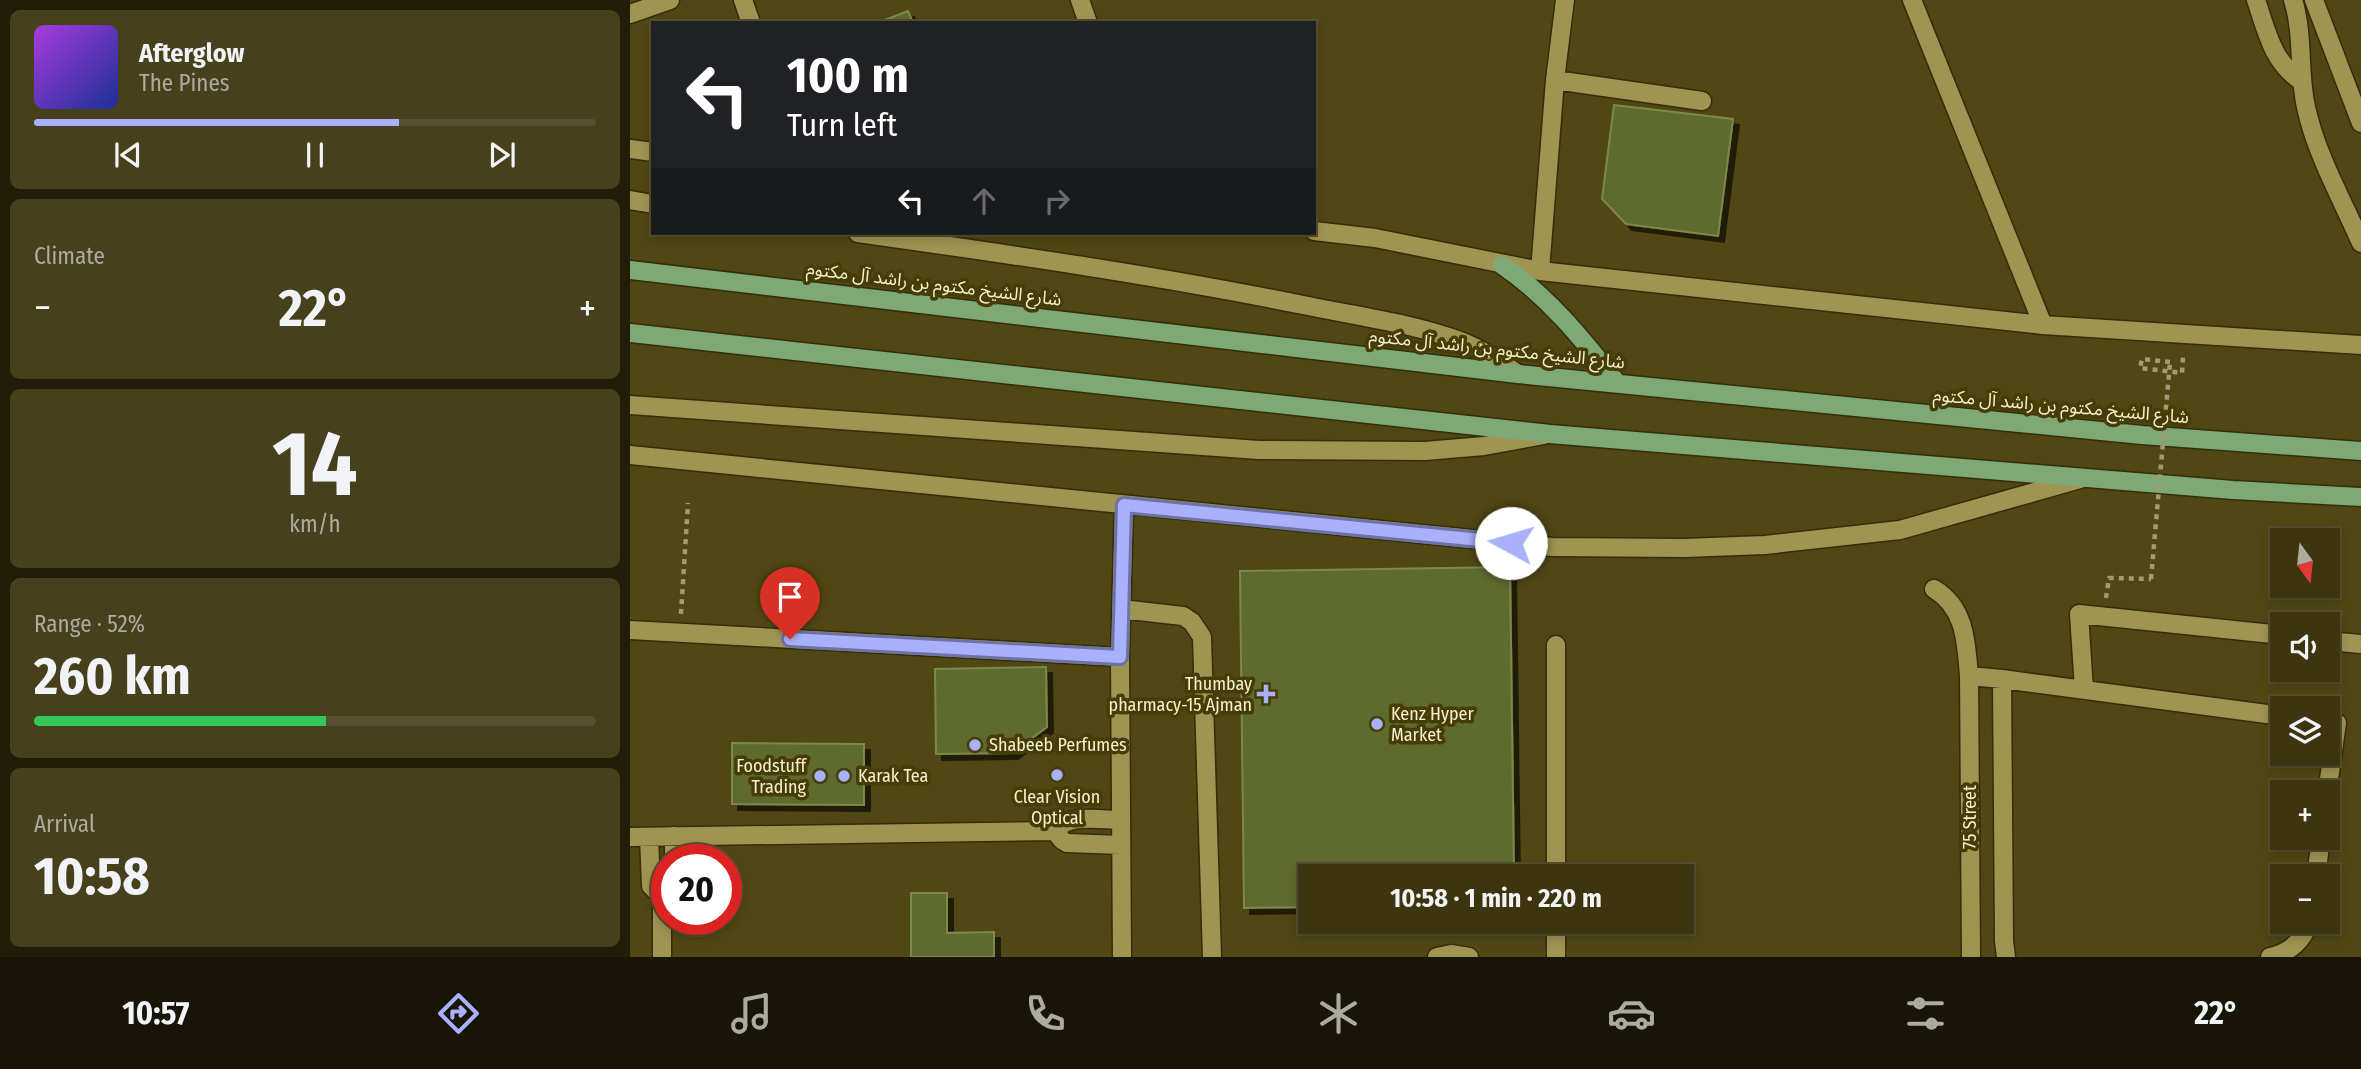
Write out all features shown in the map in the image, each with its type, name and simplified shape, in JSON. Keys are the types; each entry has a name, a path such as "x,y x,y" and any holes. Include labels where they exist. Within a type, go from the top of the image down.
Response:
{"main road":[{"path":"1502,265 1524,280 1559,313 1618,384"},
{"name":"شارع الشيخ مكتوم بن راشد آل مكتوم","path":"630,270 1518,374 2115,432 2361,451"},
{"path":"630,333 1550,435 2233,490 2361,497"}],"street":[{"path":"630,14 670,0"},
{"path":"743,0 750,21"},
{"path":"1080,0 1087,21"},
{"path":"1539,271 1555,80 1565,0"},
{"path":"1912,0 2043,325"},
{"path":"2256,0 2275,54 2290,73 2301,81"},
{"path":"2314,0 2361,124"},
{"path":"2297,1 2301,81 2306,109 2314,136 2361,243"},
{"path":"1555,80 1702,101"},
{"path":"630,149 651,152"},
{"path":"630,200 651,204"},
{"path":"1316,231 1375,238 1539,271 2043,325 2361,345"},
{"path":"871,235 1158,278 1399,325 1464,342 1518,374"},
{"path":"630,405 1259,450 1425,451 1484,446 1550,435"},
{"path":"630,456 1552,547 1684,548 1765,545 1900,530 2084,478"},
{"path":"1122,957 1120,657 1124,505"},
{"name":"75 Street","path":"1934,589 1945,596 1959,614 1966,644 1969,676 1971,957"},
{"path":"1121,609 1183,616 1192,622 1202,637 1212,957"},
{"path":"2084,689 2079,614 2270,634"},
{"path":"630,630 1120,657"},
{"path":"2340,641 2361,644"},
{"path":"1556,645 1556,864"},
{"path":"1969,676 2270,714"},
{"path":"2002,679 2006,957"},
{"path":"630,836 1055,831 1066,821 1121,820"},
{"path":"1055,831 1067,842 1121,845"},
{"path":"649,836 651,886"},
{"path":"674,836 674,844"},
{"path":"1556,934 1556,957"},
{"path":"2270,957 2290,950 2303,934"},
{"path":"662,957 663,935"},
{"path":"1437,957 1451,954 1469,957"}],"path":[{"path":"2109,578 2151,579 2170,362 2142,359 2140,368 2182,373"},
{"path":"679,633 688,503"}],"building":[{"path":"908,11 912,21 882,21"},
{"path":"1614,105 1733,119 1718,236 1626,224 1602,199"},
{"name":"Kenz Hyper Market","path":"1510,567 1514,864 1298,864 1298,907 1244,908 1240,571"},
{"path":"1046,667 1047,727 1012,753 936,754 935,669"},
{"path":"732,743 864,744 864,805 732,804"},
{"path":"911,893 947,893 947,933 994,932 994,957 911,957"}],"place":[{"name":"Thumbay pharmacy-15 Ajman","path":"1266,694"},
{"name":"Kenz Hyper Market","path":"1377,724"},
{"name":"Shabeeb Perfumes","path":"975,745"},
{"name":"Clear Vision Optical","path":"1057,775"},
{"name":"Foodstuff Trading","path":"820,776"},
{"name":"Karak Tea","path":"844,776"}],"route":[{"path":"790,639 1120,657 1124,505 1511,543"}]}
